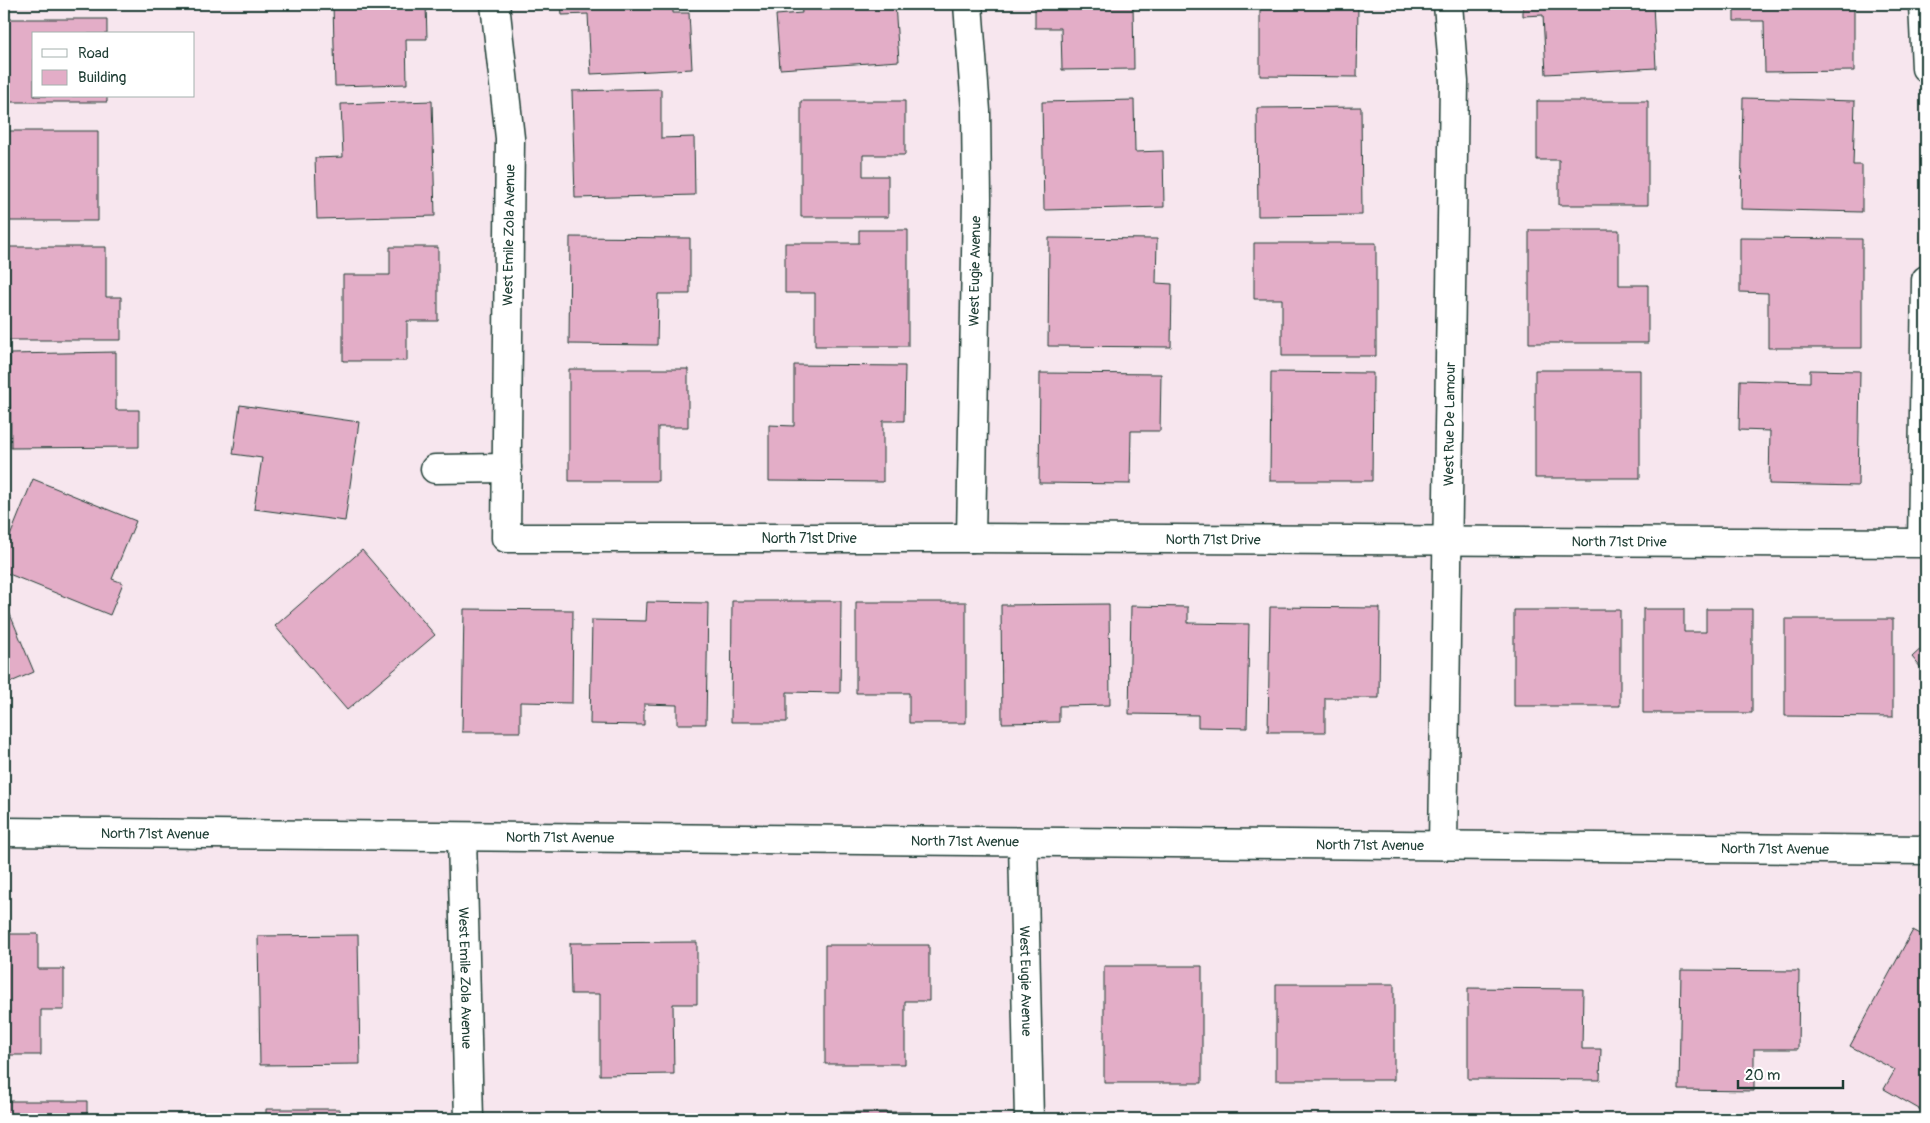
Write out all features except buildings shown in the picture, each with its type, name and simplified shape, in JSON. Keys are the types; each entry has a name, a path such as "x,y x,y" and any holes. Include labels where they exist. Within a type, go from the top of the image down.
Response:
{"street":[{"name":"West Emile Zola Avenue","path":"495,4 510,138 506,538"},
{"name":"West Eugie Avenue","path":"968,4 976,111 977,189 971,538"},
{"name":"West Rue De Lamour","path":"1443,845 1454,82 1448,4"},
{"path":"1923,4 1926,68"},
{"name":"North 71st Drive","path":"506,538 971,538 1922,543 1926,280"},
{"path":"434,469 507,468"},
{"name":"North 71st Avenue","path":"4,832 1926,850"},
{"name":"West Emile Zola Avenue","path":"462,837 468,1119"},
{"name":"West Eugie Avenue","path":"1023,842 1029,1119"}]}
